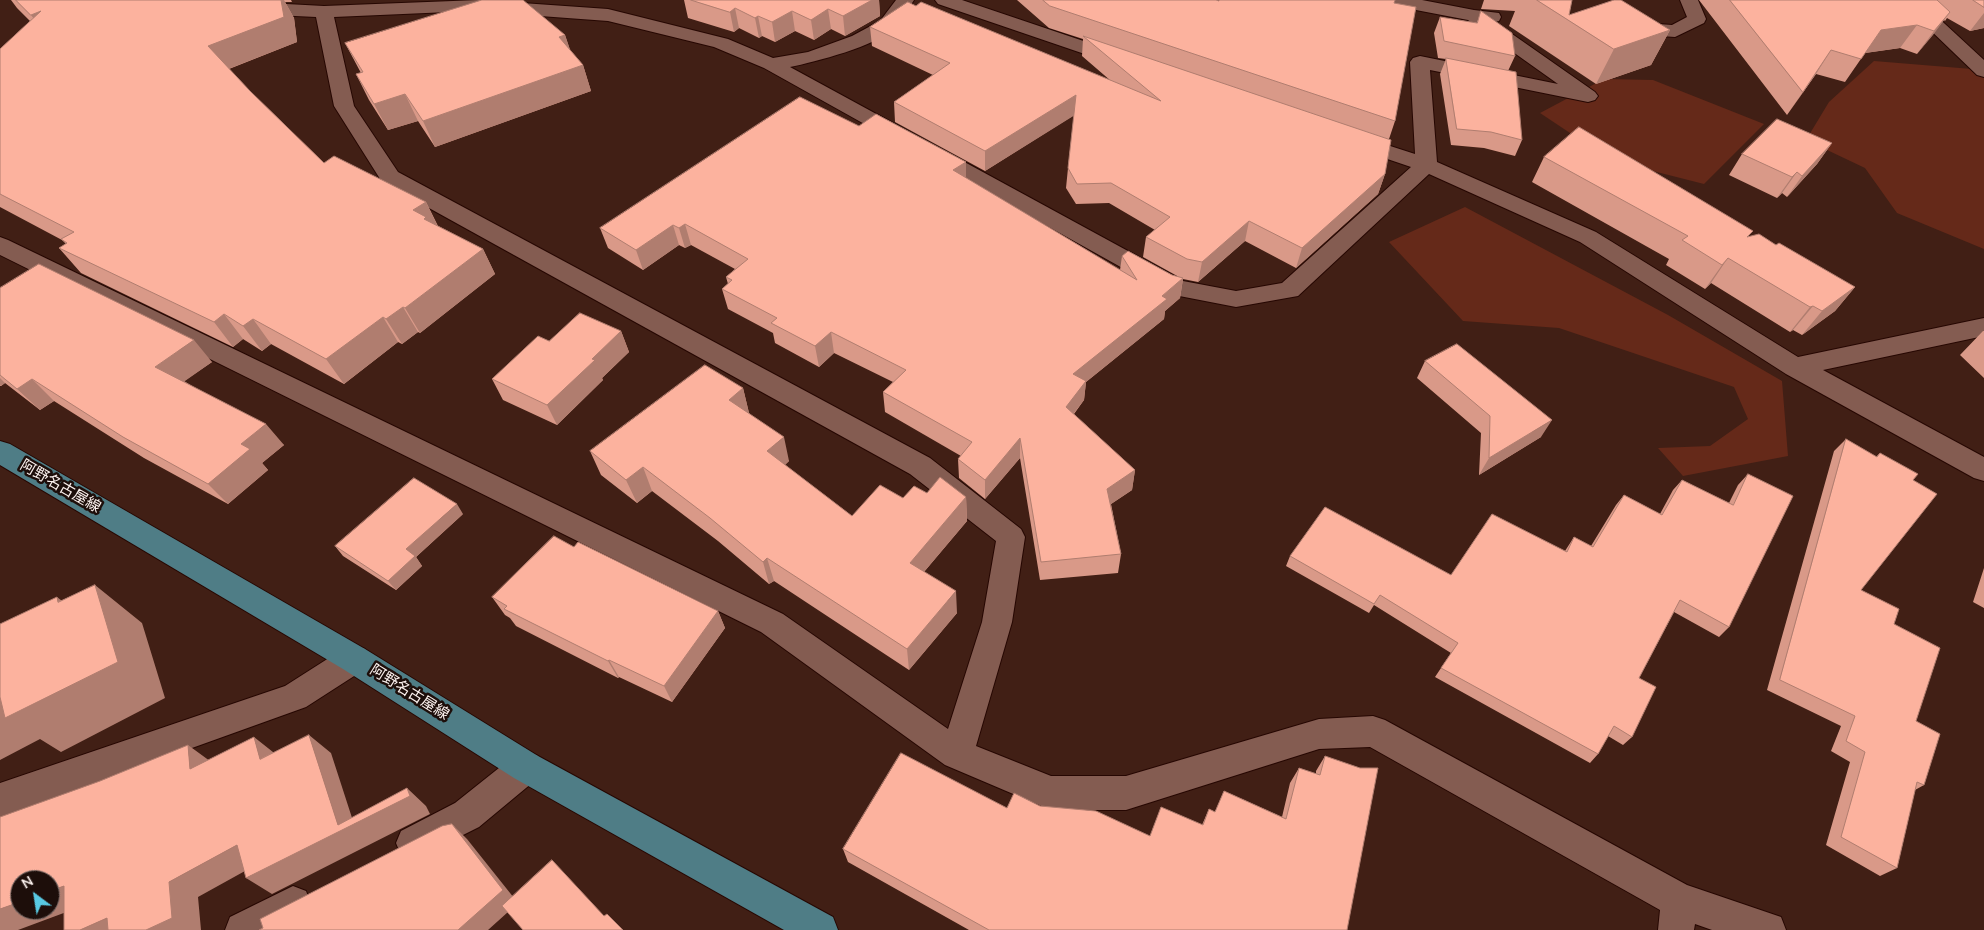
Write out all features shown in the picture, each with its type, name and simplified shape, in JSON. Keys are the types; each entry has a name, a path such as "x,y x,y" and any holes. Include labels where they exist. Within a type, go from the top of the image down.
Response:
{"main road":[{"name":"阿野名古屋線","path":"0,452 354,659 526,767 820,930"}],"street":[{"path":"220,0 232,7 324,12 472,5 608,15 721,43 770,64 1177,288 1236,299 1289,290 1426,165"},
{"path":"770,64 812,57 859,40 886,25 905,0"},
{"path":"944,0 1133,65"},
{"path":"1395,0 1474,16 1513,18"},
{"path":"1618,26 1675,31 1697,19 1689,0"},
{"path":"1908,0 1984,71"},
{"path":"324,12 344,106 390,177 920,466 1011,537 997,622 957,754"},
{"path":"1426,165 1420,62 1588,96 1474,16"},
{"path":"1332,133 1426,165 1588,237 1795,367 1984,470"},
{"path":"0,245 772,623 957,754 1051,793 1126,793 1319,734 1373,730 1678,916 1768,930"},
{"path":"1795,367 1984,327"},
{"path":"0,800 295,697 354,659"},
{"path":"389,855 467,815 526,767"},
{"path":"243,930 320,890"}],"shaded area":[{"path":"1874,61 1984,70 1984,249 1897,213 1865,168 1806,140 1829,102"},
{"path":"1604,79 1653,80 1764,124 1704,184 1641,168 1573,135 1540,113"},
{"path":"1465,207 1668,315 1782,381 1788,456 1683,476 1658,448 1710,446 1748,419 1734,387 1559,328 1463,321 1389,242"}],"building":[{"path":"16,0 281,0 284,17 208,46 250,91 324,163 334,156 426,202 413,210 426,217 424,219 483,249 405,308 403,307 386,319 383,317 326,359 253,319 243,326 224,314 214,322 59,248 67,243 61,239 74,232 0,194 0,49 41,11 31,15"},
{"path":"482,0 523,0 565,35 559,37 583,65 423,121 405,94 374,104 356,74 363,72 345,43"},
{"path":"691,0 872,0 843,16 828,9 811,20 792,11 772,22 758,16 755,18 735,8 730,12"},
{"path":"1043,0 1395,0 1394,3 1416,7 1395,121 1050,6"},
{"path":"1537,0 1572,0 1569,15 1614,0 1621,0 1670,30 1614,49"},
{"path":"1730,0 1937,0 1950,12 1934,31 1917,25 1881,30 1861,59 1831,50 1803,92"},
{"path":"1973,0 1984,0 1984,7"},
{"path":"908,2 916,6 921,2 1161,101 1083,36 1391,140 1385,174 1302,248 1249,221 1202,262 1187,259 1146,237 1170,217 1111,183 1077,184 1068,168 1076,95 985,151 894,102 950,63 870,27"},
{"path":"1481,11 1512,33 1515,56 1444,41 1440,17 1477,23"},
{"path":"1446,58 1516,72 1522,140 1491,132 1457,129"},
{"path":"800,97 859,126 876,114 966,162 953,170 1137,280 1122,256 1128,251 1172,275 1183,278 1162,296 1167,299 1073,374 1086,381 1066,407 1135,470 1107,489 1121,554 1041,562 1020,438 985,480 958,459 972,442 883,392 906,370 831,332 815,346 771,323 777,318 722,289 732,280 726,277 748,259 685,224 679,228 673,225 636,250 600,228"},
{"path":"1777,119 1832,143 1802,176 1797,172 1792,177 1742,154"},
{"path":"1579,127 1753,231 1747,237 1759,234 1776,245 1779,243 1855,287 1822,311 1813,306 1810,307 1728,258 1722,265 1682,240 1688,236 1544,157"},
{"path":"39,264 194,340 155,367 266,424 241,444 250,449 208,484 123,437 32,379 17,389 0,375 0,288"},
{"path":"580,313 621,331 592,359 595,360 547,405 492,379 538,336 549,341"},
{"path":"1457,344 1552,420 1489,458 1490,416 1425,361"},
{"path":"705,365 743,388 729,400 784,437 767,451 852,516 880,485 903,498 914,486 927,493 940,477 966,497 910,563 956,591 907,649 767,558 763,562 710,518 643,467 626,480 590,451"},
{"path":"1846,439 1877,457 1880,453 1918,474 1913,480 1937,494 1861,590 1899,609 1894,624 1940,648 1916,721 1940,734 1924,785 1917,782 1897,868 1841,837 1865,752 1846,741 1855,716 1780,680"},
{"path":"1748,474 1793,496 1729,627 1680,600 1639,678 1656,687 1632,737 1614,726 1598,754 1441,668 1458,643 1380,595 1374,604 1290,556 1325,507 1451,575 1492,514 1567,552 1574,537 1593,547 1624,495 1662,515 1682,480 1733,505"},
{"path":"414,478 457,504 406,549 415,556 388,581 335,546"},
{"path":"554,536 574,547 578,542 718,611 664,686 608,661 504,609 507,606 492,597"},
{"path":"95,585 118,662 5,718 0,697 0,624 57,597 58,602"},
{"path":"309,735 338,825 407,788 410,796 246,878 237,845 169,882 172,918 146,930 108,930 107,918 80,930 64,930 64,886 60,887 60,870 10,870 10,906 0,909 0,817 100,781 188,745 190,769 254,737 260,759"},
{"path":"901,753 1007,808 1014,793 1040,806 1096,811 1150,836 1161,807 1203,825 1209,809 1215,812 1224,791 1286,819 1299,768 1320,775 1325,756 1360,768 1378,768 1347,930 989,930 843,849"},
{"path":"452,824 503,890 458,930 259,930 263,928 260,919 442,826"},
{"path":"552,860 604,916 607,914 623,930 523,930 502,906"}]}
